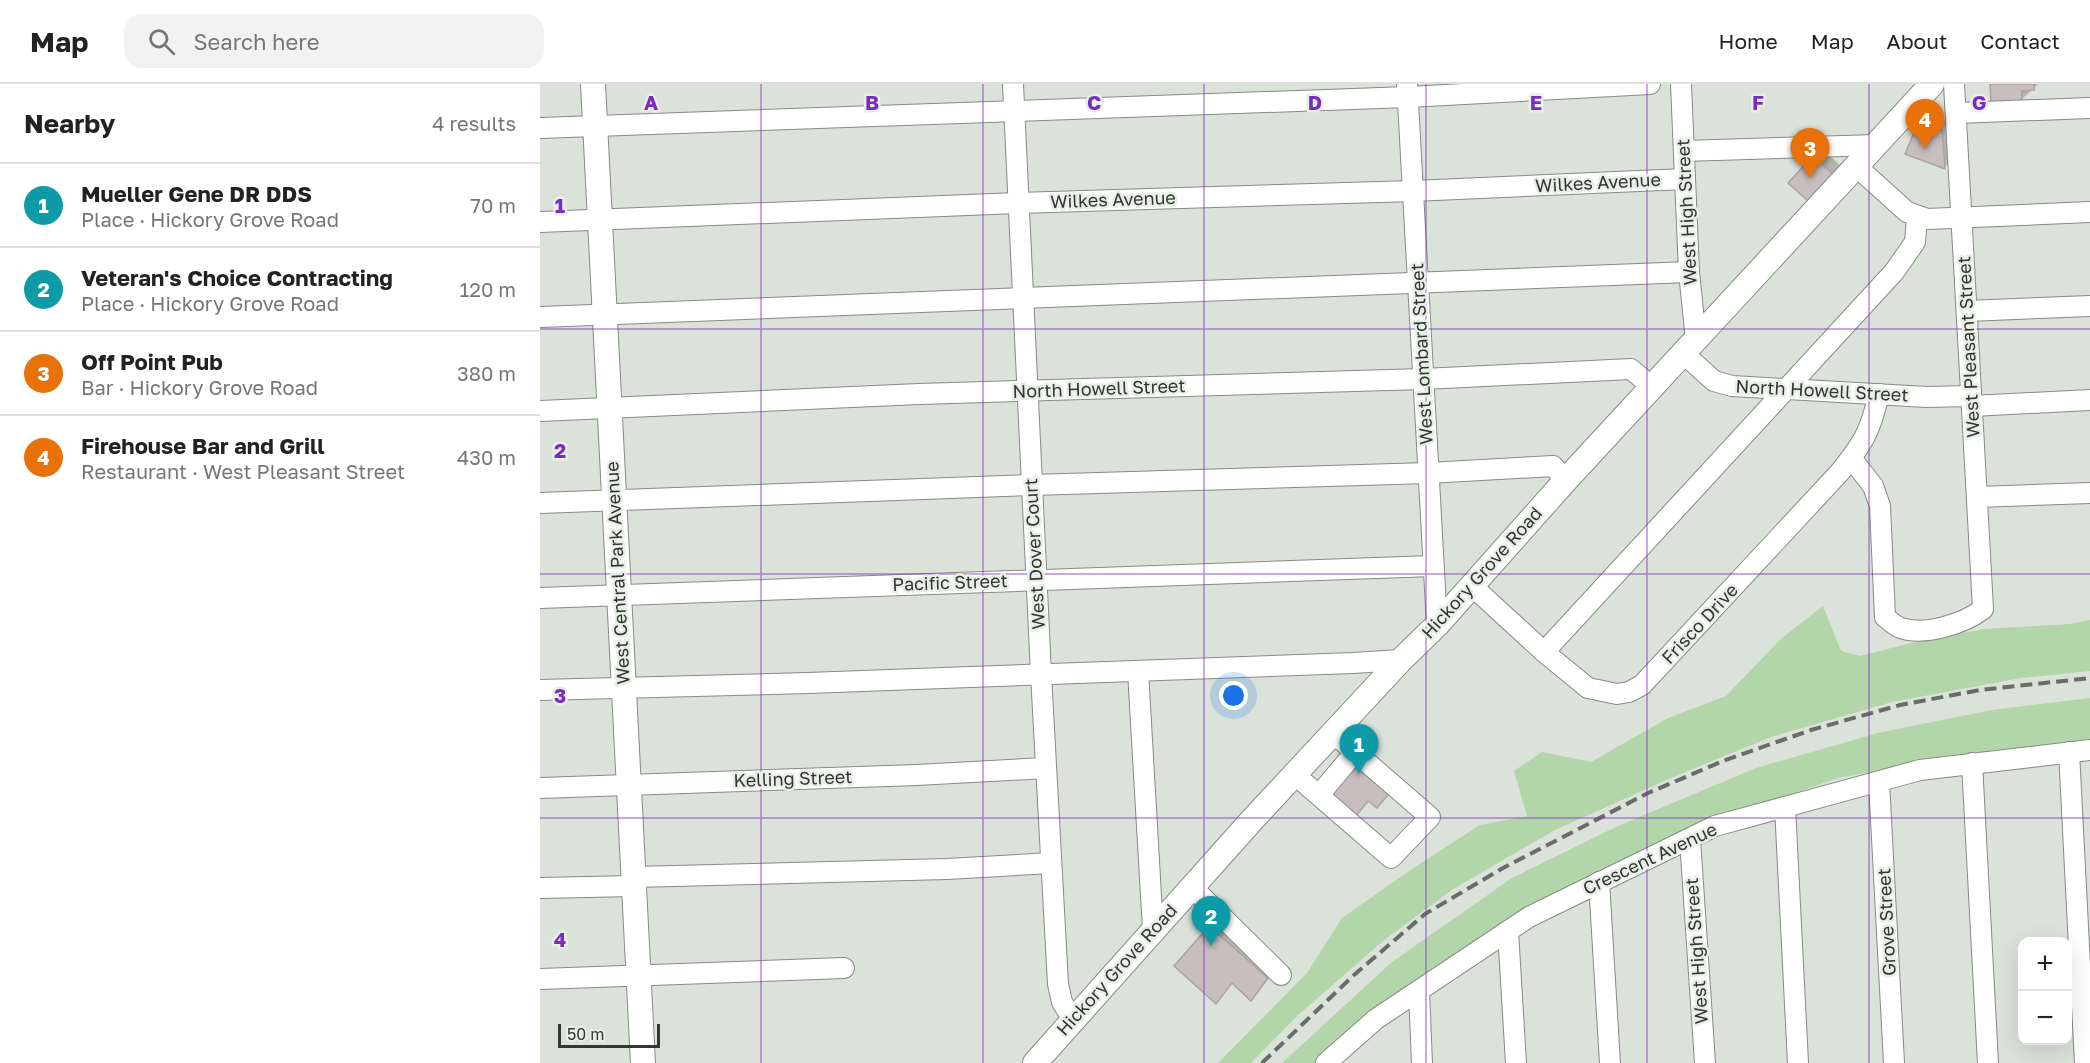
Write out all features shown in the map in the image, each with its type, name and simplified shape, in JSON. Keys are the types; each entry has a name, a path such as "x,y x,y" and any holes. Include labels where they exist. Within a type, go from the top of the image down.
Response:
{"main road":[{"name":"West Central Park Avenue","path":"593,84 643,1063"},
{"name":"Hickory Grove Road","path":"1035,1063 1294,774 1437,625 1566,480 1932,84"}],"street":[{"name":"West Dover Court","path":"1012,84 1058,984 1062,1002 1073,1020"},
{"path":"540,128 1014,110 1408,90 1650,84"},
{"name":"West High Street","path":"1681,84 1690,346"},
{"name":"West Pleasant Street","path":"1851,458 1873,486 1880,506 1885,617 1899,627 1918,631 1970,619 1983,609 1954,84"},
{"name":"West Lombard Street","path":"1408,90 1437,625"},
{"path":"1956,113 2090,108"},
{"path":"1684,151 1876,145"},
{"path":"1857,166 1899,205 1917,217 1963,219 2090,212"},
{"name":"Wilkes Avenue","path":"540,222 1018,203 1413,191 1686,178"},
{"path":"1544,652 1894,272 1916,242 1917,217"},
{"path":"540,318 1689,272"},
{"path":"1967,311 2090,306"},
{"name":"North Howell Street","path":"1690,346 1714,381 1732,386 1972,401 2090,400"},
{"name":"North Howell Street","path":"540,411 920,394 1423,379 1631,369 1652,387"},
{"name":"Frisco Drive","path":"1472,586 1544,652 1588,688 1617,694 1642,686 1862,445 1872,426 1879,394"},
{"path":"540,503 1428,473 1553,466 1566,480"},
{"path":"1977,497 2090,493"},
{"name":"Pacific Street","path":"540,598 1433,566"},
{"path":"540,690 808,683 1401,660"},
{"path":"1138,671 1150,916 1153,930"},
{"path":"1294,774 1391,858 1430,817 1333,732"},
{"name":"Crescent Avenue","path":"1326,1063 1376,1019 1529,917 1715,826 1920,770 2090,750"},
{"path":"1319,795 1356,751"},
{"path":"2069,752 2085,1063"},
{"path":"1972,763 1988,1063"},
{"name":"Kelling Street","path":"540,788 917,775 1046,768"},
{"name":"Grove Street","path":"1879,782 1894,1063"},
{"path":"1785,807 1798,1063"},
{"name":"West High Street","path":"1690,838 1705,1063"},
{"path":"540,888 634,881 1052,863"},
{"path":"1599,882 1610,1063"},
{"path":"1192,887 1281,975"},
{"path":"1508,931 1516,1063"},
{"path":"540,979 844,968"},
{"path":"1419,991 1422,1063"}],"green space":[{"path":"1823,606 1841,651 1860,656 1984,629 2070,624 2090,620 2090,671 2021,678 1892,702 1771,737 1671,778 1555,830 1453,889 1383,941 1298,1015 1251,1063 1218,1063 1307,973 1342,918 1480,825 1527,816 1514,771 1542,752 1591,762 1668,718 1726,696 1782,638"},
{"path":"2090,698 2090,741 2058,743 1919,763 1838,778 1718,820 1590,881 1318,1063 1282,1063 1392,962 1512,878 1618,826 1756,768 1878,733 1992,710"}],"building":[{"path":"1990,84 2034,84 2034,90 2022,91 2022,101 1991,102"},
{"path":"1918,123 1942,130 1945,169 1905,154"},
{"path":"1813,156 1833,174 1808,201 1788,183"},
{"path":"1357,759 1393,789 1377,808 1368,801 1356,816 1329,792"},
{"path":"1209,926 1268,978 1251,1001 1232,983 1216,1004 1174,966"}],"railway":[{"path":"1262,1063 1354,975 1425,914 1503,868 1648,793 1723,761 1811,730 1900,705 1980,690 2090,678"}],"place":[{"name":"Firehouse Bar and Grill","path":"1925,149"},
{"name":"Off Point Pub","path":"1810,178"},
{"name":"Mueller Gene DR DDS","path":"1359,774"},
{"name":"Veteran's Choice Contracting","path":"1211,946"}]}
